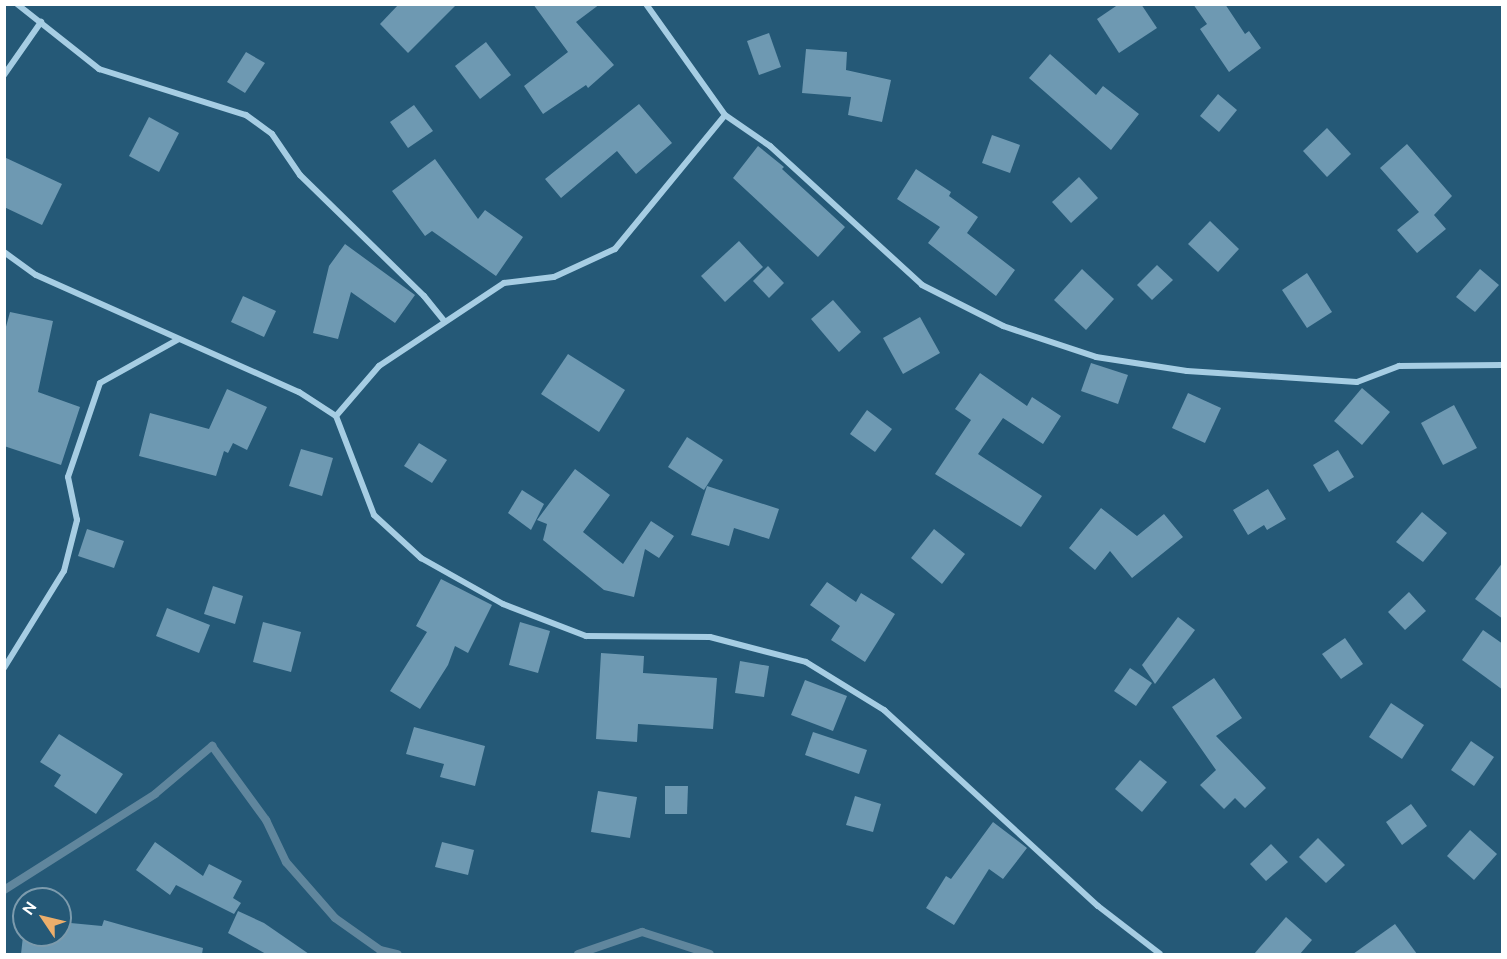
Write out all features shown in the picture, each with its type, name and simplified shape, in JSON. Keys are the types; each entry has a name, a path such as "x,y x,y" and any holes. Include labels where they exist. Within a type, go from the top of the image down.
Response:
{"street":[{"path":"16,4 99,69 217,103 246,115 264,128 300,175 424,296 444,321"},
{"path":"646,4 725,115 770,146 922,285 1004,326 1096,357 1187,371 1357,382 1399,366 1502,365"},
{"path":"4,75 41,22"},
{"path":"336,416 379,366 504,283 554,277 615,249 725,115"},
{"path":"4,252 36,275 299,392 336,416 374,515 420,558 503,604 586,636 710,637 806,662 884,710 1098,906 1160,954"},
{"path":"4,668 64,572 77,520 68,477 100,383 179,339"}],"building":[{"path":"399,4 457,4 408,53 380,24"},
{"path":"533,4 600,4 576,22 614,65 588,88 586,85 543,114 524,86 568,52"},
{"path":"1119,4 1141,4 1157,28 1119,53 1097,19"},
{"path":"1193,4 1225,4 1245,34 1249,31 1261,48 1229,72 1200,29 1207,24"},
{"path":"769,33 781,67 759,75 747,41"},
{"path":"486,42 511,75 480,99 455,66"},
{"path":"806,49 847,52 846,70 891,80 882,122 848,115 851,97 802,93"},
{"path":"246,52 265,63 245,93 227,82"},
{"path":"1050,54 1096,95 1103,86 1139,114 1111,150 1029,78"},
{"path":"1218,94 1237,110 1219,132 1200,116"},
{"path":"639,104 672,143 636,174 617,151 561,198 545,179"},
{"path":"414,105 433,131 408,148 390,122"},
{"path":"149,117 179,133 159,172 129,156"},
{"path":"1327,128 1351,154 1327,177 1303,151"},
{"path":"992,135 1020,145 1010,173 982,163"},
{"path":"1407,144 1452,196 1434,215 1446,229 1417,253 1397,230 1419,212 1380,168"},
{"path":"758,146 784,167 782,169 845,227 818,257 733,178"},
{"path":"4,157 62,184 42,225 4,207"},
{"path":"435,159 478,219 485,210 523,237 496,276 432,231 425,236 392,191"},
{"path":"916,169 951,192 949,196 978,217 967,233 1015,270 996,296 928,243 940,227 897,199"},
{"path":"1079,177 1098,198 1071,223 1052,202"},
{"path":"1210,221 1239,249 1218,272 1188,244"},
{"path":"739,241 763,267 725,302 701,276"},
{"path":"345,244 415,295 395,323 351,292 338,339 313,333 329,266"},
{"path":"1157,265 1173,280 1152,300 1137,285"},
{"path":"768,266 784,283 769,298 753,281"},
{"path":"1082,269 1114,299 1086,330 1054,300"},
{"path":"1480,269 1499,285 1475,312 1456,297"},
{"path":"1307,273 1332,312 1307,328 1282,290"},
{"path":"243,296 276,311 264,337 231,322"},
{"path":"833,300 861,332 839,352 811,319"},
{"path":"10,312 53,321 38,392 80,407 61,465 4,446 4,334"},
{"path":"920,317 940,353 903,374 883,338"},
{"path":"568,354 625,390 599,432 541,394"},
{"path":"1091,363 1128,375 1118,404 1081,391"},
{"path":"980,373 1027,406 1032,397 1061,416 1043,444 1003,418 978,454 1042,496 1021,527 935,474 971,420 955,409"},
{"path":"1362,388 1390,412 1362,445 1334,421"},
{"path":"227,389 267,407 247,450 233,443 228,453 224,451 216,476 139,456 150,413 209,429"},
{"path":"1188,393 1221,408 1205,443 1172,428"},
{"path":"1454,405 1477,448 1443,465 1421,423"},
{"path":"867,410 892,429 875,452 850,434"},
{"path":"687,437 723,460 704,490 668,467"},
{"path":"419,443 447,460 432,483 404,466"},
{"path":"301,449 333,458 322,496 289,486"},
{"path":"1338,450 1354,477 1329,492 1313,465"},
{"path":"575,469 610,495 583,532 623,564 651,521 674,536 659,558 645,549 634,597 604,590 543,540 547,524 537,520"},
{"path":"707,486 779,509 769,539 734,528 729,546 691,535"},
{"path":"1268,489 1286,519 1267,530 1264,525 1248,535 1233,510"},
{"path":"522,490 544,504 531,530 508,513"},
{"path":"1101,508 1137,536 1164,514 1183,537 1132,578 1110,551 1095,570 1069,548"},
{"path":"1422,512 1447,533 1423,562 1396,542"},
{"path":"87,529 124,541 114,568 78,556"},
{"path":"934,529 965,554 942,584 911,558"},
{"path":"1503,562 1503,619 1475,599"},
{"path":"441,579 492,605 468,653 455,646 448,665 420,709 390,691 427,632 416,626"},
{"path":"827,582 856,602 861,593 895,614 865,662 831,640 840,626 810,605"},
{"path":"213,586 243,596 235,624 204,614"},
{"path":"1409,592 1426,611 1405,630 1388,612"},
{"path":"167,608 210,625 199,653 156,636"},
{"path":"1178,617 1195,630 1155,684 1142,665"},
{"path":"263,622 301,632 291,672 253,662"},
{"path":"520,622 550,631 538,673 509,665"},
{"path":"1483,630 1503,644 1503,690 1462,660"},
{"path":"1345,638 1363,664 1341,679 1322,654"},
{"path":"601,653 644,656 643,673 717,678 713,729 638,724 637,742 596,739"},
{"path":"740,661 769,666 764,697 735,693"},
{"path":"1130,668 1152,683 1136,706 1114,691"},
{"path":"1214,678 1242,718 1216,736 1266,788 1245,808 1235,798 1224,809 1200,785 1216,770 1172,707"},
{"path":"805,680 847,696 833,731 791,715"},
{"path":"1391,703 1424,725 1402,759 1369,737"},
{"path":"414,727 485,746 475,786 440,777 444,764 406,754"},
{"path":"813,732 867,750 859,774 805,755"},
{"path":"59,734 123,774 96,814 54,786 61,775 40,762"},
{"path":"1471,741 1494,757 1474,786 1451,770"},
{"path":"1140,760 1167,782 1142,812 1115,789"},
{"path":"665,786 688,786 687,814 665,814"},
{"path":"598,791 637,797 630,838 591,832"},
{"path":"855,796 881,804 873,832 846,825"},
{"path":"1411,804 1427,826 1402,845 1386,822"},
{"path":"993,822 1027,848 1003,879 989,869 954,925 926,908 946,876 951,879"},
{"path":"1470,830 1497,854 1474,880 1447,856"},
{"path":"1318,838 1345,865 1326,883 1299,857"},
{"path":"155,842 203,876 209,864 242,881 233,898 241,903 234,914 176,885 170,895 136,870"},
{"path":"442,842 474,850 468,875 435,867"},
{"path":"1271,844 1288,862 1266,881 1250,864"},
{"path":"238,911 264,923 309,954 266,954 228,933"},
{"path":"1286,917 1312,940 1300,954 1254,954"},
{"path":"104,920 203,948 202,954 21,954 22,947 72,947 72,923 102,926"},
{"path":"1395,924 1417,954 1353,954"}],"waterway":[{"path":"4,890 155,794 212,746 266,820 286,862 335,918 380,950 398,954"},
{"path":"578,954 642,932 710,954"}]}
